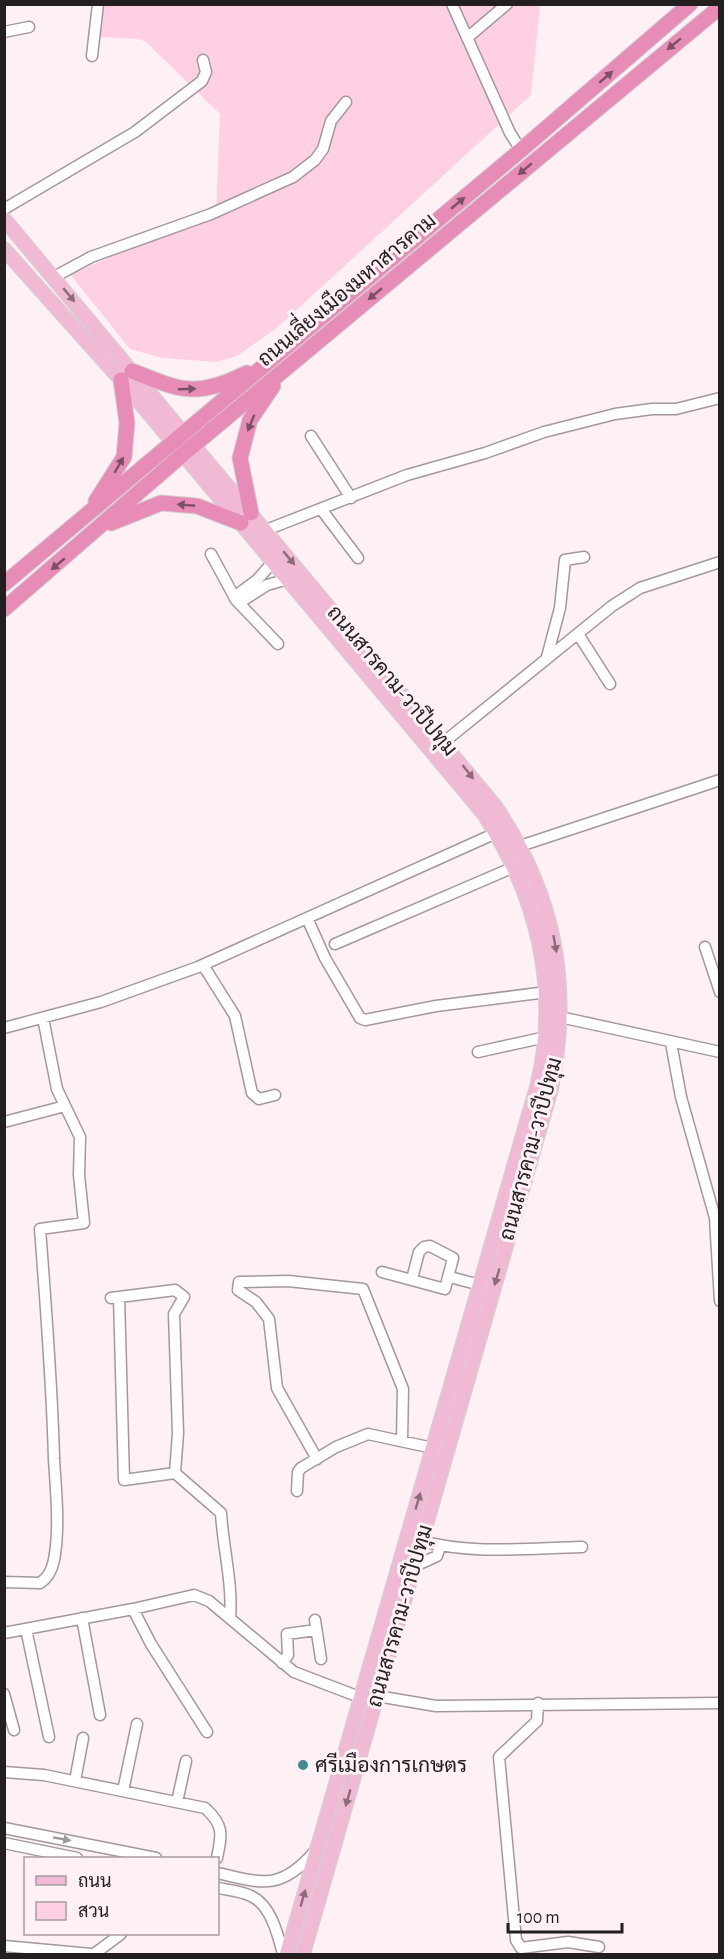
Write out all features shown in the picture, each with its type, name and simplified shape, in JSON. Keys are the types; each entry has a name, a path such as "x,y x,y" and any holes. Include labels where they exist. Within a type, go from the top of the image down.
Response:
{"highway":[{"name":"ถนนเลี่ยงเมืองมหาสารคาม","path":"4,609 102,526 184,443 269,363 521,150 686,6"},
{"name":"ถนนเลี่ยงเมืองมหาสารคาม","path":"4,584 88,514 281,373 720,7"},
{"path":"88,514 124,458 127,375 178,390 219,387 269,363"},
{"path":"102,526 161,503 197,506 246,518 240,458 250,420 281,373"}],"main road":[{"name":"ถนนสารคาม-วาปีปทุม","path":"4,219 54,277 127,375 246,518 273,562 483,814 514,867 532,909 541,944 547,992 546,1037 538,1083 480,1286 469,1348 415,1566 372,1698 318,1847 285,1954"},
{"name":"ถนนสารคาม-วาปีปทุม","path":"4,249 127,375"},
{"name":"ถนนสารคาม-วาปีปทุม","path":"246,518 266,530 495,806 520,846 536,878 555,940 560,981 561,1017 551,1089 469,1348 433,1448 372,1698 303,1954"},
{"path":"388,698 399,689"}],"street":[{"path":"92,56 98,4"},
{"path":"452,4 510,133 521,150"},
{"path":"467,38 507,4"},
{"path":"4,32 29,27"},
{"path":"4,209 135,132 202,81 206,72 203,60"},
{"path":"54,277 92,257 251,198 293,177 315,160 323,149 331,120 346,102"},
{"path":"266,530 407,475 485,453 544,432 615,414 676,409 720,398"},
{"path":"311,436 351,498"},
{"path":"321,509 358,558"},
{"path":"211,554 236,600 278,644"},
{"path":"548,657 560,608 565,560 584,557"},
{"path":"236,600 273,562"},
{"path":"444,742 612,606 640,588 720,562"},
{"path":"236,600 267,585 288,579"},
{"path":"578,634 610,684"},
{"path":"520,846 720,780"},
{"path":"4,1028 101,1002 203,965 496,833"},
{"path":"335,944 514,867"},
{"path":"307,918 325,958 360,1018 365,1020 436,1006 547,992"},
{"path":"705,947 720,992"},
{"path":"203,965 235,1016 252,1093 259,1099 275,1095"},
{"path":"561,1017 720,1052"},
{"path":"4,1582 40,1583 48,1575 54,1561 57,1530 54,1442 48,1323 40,1229 84,1223 79,1175 80,1137 57,1089 43,1018"},
{"path":"478,1052 546,1037"},
{"path":"671,1043 689,1128 715,1218 720,1301"},
{"path":"4,1122 65,1106"},
{"path":"382,1272 445,1289 450,1277 452,1256 426,1246 419,1252 412,1279"},
{"path":"450,1277 480,1286"},
{"path":"317,1459 277,1388 269,1319 256,1302 238,1290 239,1282 288,1281 363,1289 404,1389 402,1440"},
{"path":"175,1473 124,1480 115,1298 175,1290 181,1292 184,1297 174,1314 178,1433 175,1473 196,1495 218,1508 221,1513 223,1550 232,1598 230,1618"},
{"path":"297,1491 298,1472 336,1447 368,1434 433,1448"},
{"path":"422,1540 440,1546 473,1549 582,1547"},
{"path":"415,1566 435,1558 440,1546"},
{"path":"4,1633 194,1595 209,1601 294,1672 372,1698 436,1706 538,1703 720,1703"},
{"path":"133,1609 151,1644 207,1732"},
{"path":"82,1618 100,1715"},
{"path":"282,1664 288,1655 287,1634 316,1625 321,1659"},
{"path":"26,1629 50,1737"},
{"path":"4,1694 14,1730"},
{"path":"538,1703 537,1721 499,1757 516,1940 520,1948 568,1942 599,1947"},
{"path":"123,1791 137,1724"},
{"path":"75,1781 83,1738"},
{"path":"177,1802 186,1761"},
{"path":"4,1772 44,1775 205,1808 218,1820 221,1839 217,1857"},
{"path":"4,1828 151,1857"},
{"path":"4,1843 72,1857"},
{"path":"219,1873 258,1883 272,1883 294,1872 318,1847"},
{"path":"219,1888 252,1896 259,1902 277,1932 285,1954"},
{"path":"4,1946 92,1954 120,1935"}],"green space":[{"path":"103,5 540,5 531,95 278,327 237,356 216,362 162,358 130,349 70,274 216,214 220,114 146,42 139,39 98,37"}],"place":[{"name":"ศรีเมืองการเกษตร","path":"303,1765"}]}
